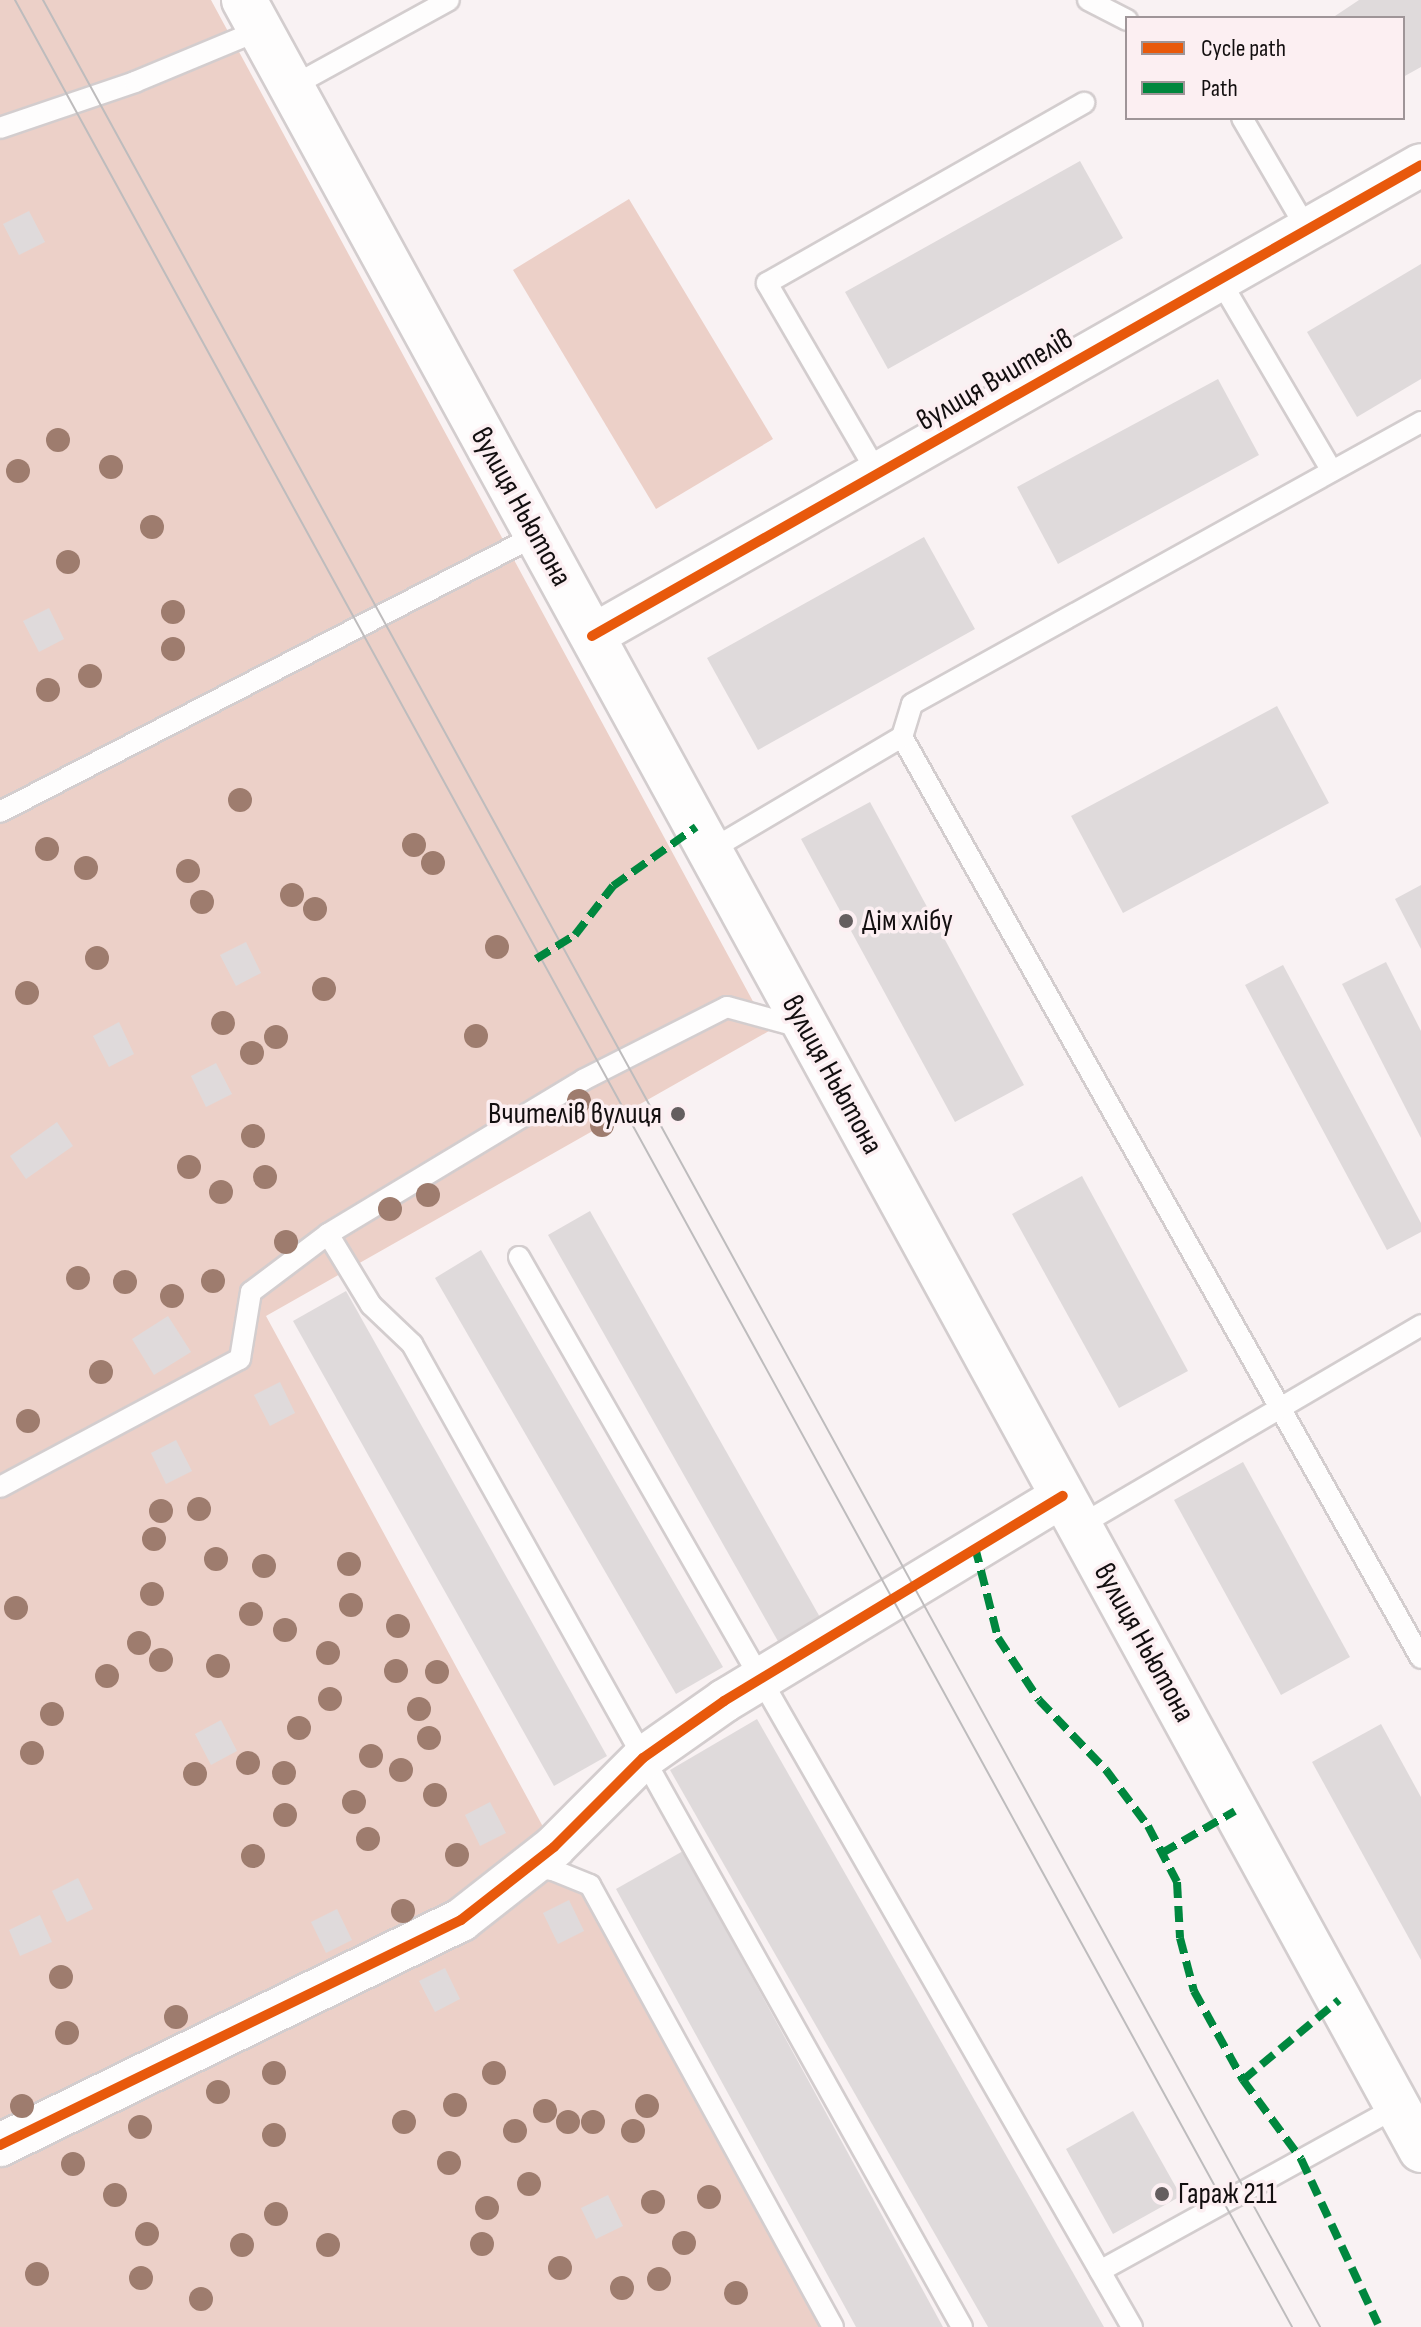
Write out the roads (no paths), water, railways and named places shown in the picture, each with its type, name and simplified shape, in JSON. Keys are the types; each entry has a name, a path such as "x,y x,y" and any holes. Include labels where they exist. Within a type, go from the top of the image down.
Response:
{"main road":[{"name":"вулиця Ньютона","path":"252,15 1413,2131"}],"street":[{"name":"вулиця Вчителів","path":"592,636 1221,282 1421,165"},
{"path":"0,2145 461,1920 529,1867 643,1758 760,1678 1071,1511"}],"lane":[{"path":"291,87 449,0"},
{"path":"1088,0 1125,19"},
{"path":"0,128 135,82 252,15"},
{"path":"878,474 767,283 1084,103"},
{"path":"1243,120 1308,231"},
{"path":"1221,282 1332,471"},
{"path":"709,851 902,737 912,704 1421,422"},
{"path":"0,812 537,535"},
{"path":"902,737 1421,1658"},
{"path":"0,1487 240,1359 251,1292 328,1234 583,1080 727,1007 807,1029"},
{"path":"328,1234 371,1305 412,1344 962,2327"},
{"path":"519,1257 1132,2327"},
{"path":"1071,1511 1280,1408 1421,1325"},
{"path":"529,1867 553,1870 590,1885 833,2327"},
{"path":"1100,2271 1413,2131"}],"tram line":[{"path":"15,0 1292,2327"},
{"path":"43,0 1320,2327"}],"place":[{"name":"Дім хлібу","path":"846,921"},
{"name":"Вчителів вулиця","path":"678,1114"},
{"name":"Гараж 211","path":"1162,2194"}]}
